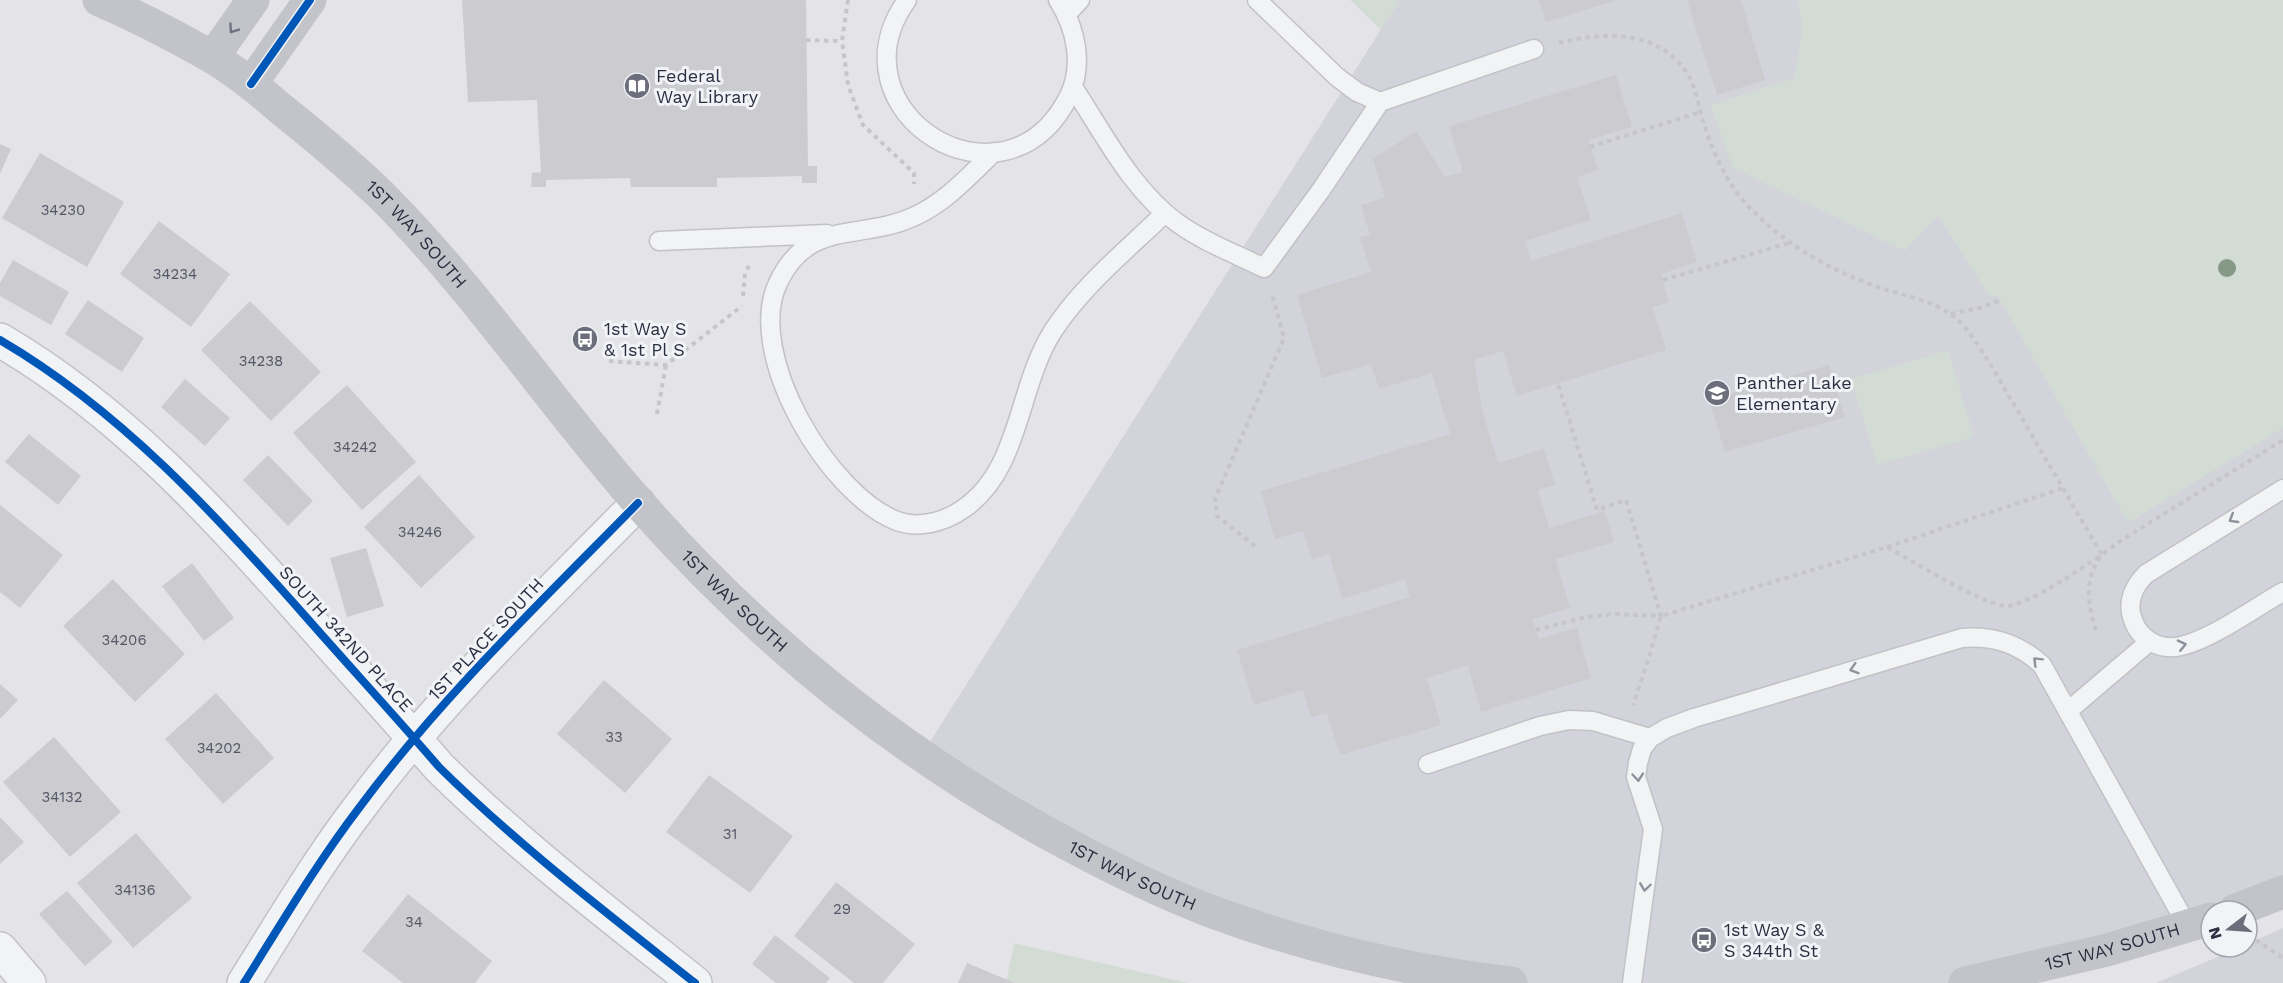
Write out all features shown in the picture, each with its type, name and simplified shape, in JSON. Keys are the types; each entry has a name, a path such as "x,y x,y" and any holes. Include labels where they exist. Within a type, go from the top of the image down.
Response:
{"main road":[{"name":"1ST WAY SOUTH","path":"99,0 213,57 251,84 333,150 383,197 435,254 638,503 738,607 837,693 921,756 1023,821 1117,870 1220,914 1380,962 1511,983"},
{"path":"213,57 253,0"},
{"path":"251,84 310,0"},
{"path":"2259,901 2283,892"},
{"name":"1ST WAY SOUTH","path":"1965,983 2096,952 2199,923"}],"street":[{"name":"SOUTH 342ND PLACE","path":"0,340 71,389 168,468 252,556 470,798 694,983"},
{"name":"1ST PLACE SOUTH","path":"244,983 352,818 414,738 474,670 638,503"},
{"path":"0,949 28,983"}],"lane":[{"path":"907,0 899,10 890,32 888,48 889,78 905,113 919,129 942,144 957,150 994,152 1030,141 1048,127 1062,109 1073,87 1077,62 1074,38 1063,7 1080,0"},
{"path":"1257,0 1337,77 1357,92 1380,102"},
{"path":"1073,87 1139,186 1165,213 1196,234 1264,268 1380,102 1534,49"},
{"path":"659,241 835,234 897,224 942,201 994,152"},
{"path":"835,234 799,252 777,284 771,304 771,325 779,371 798,417 826,463 857,496 898,522 915,525 948,518 962,511 983,492 1000,468 1038,359 1052,333 1066,313 1089,288 1165,213"},
{"path":"2283,489 2146,573 2138,582 2130,605 2132,618 2138,631 2149,642 2179,647 2283,592"},
{"path":"1632,983 1653,829 1636,777 1642,749 1650,738 1667,728 1694,718 1918,649 1980,636 1996,639 2028,652 2042,665 2068,711 2199,921"},
{"path":"2068,711 2149,642"},
{"path":"1428,764 1555,722 1582,720 1650,738"}],"path":[{"path":"848,0 842,41 848,85 863,125 914,173 914,190"},
{"path":"1534,49 1589,36 1629,36 1646,40 1676,60 1687,74 1695,92 1715,153 1734,189 1753,211 1789,243 1821,263 1931,304 1950,314 1970,335 1989,362 2102,555"},
{"path":"806,40 842,41"},
{"path":"1590,147 1700,112"},
{"path":"609,361 666,365 742,308 745,273 764,237"},
{"path":"1663,280 1789,243"},
{"path":"1255,546 1217,516 1215,499 1284,338 1264,268"},
{"path":"1950,314 1983,307 2000,300"},
{"path":"657,414 666,365"},
{"path":"1558,384 1597,510 1626,500 1661,616 1646,667 1623,730"},
{"path":"1887,547 1984,600 2005,606 2021,602 2102,555 2122,540 2283,440"},
{"path":"1536,630 1586,617 1612,614 1661,616 1887,547 2063,488"},
{"path":"2096,630 2089,607 2089,592 2093,568 2102,555"},
{"path":"2259,941 2283,958"}],"shaded area":[{"path":"1350,0 1396,0 1398,4 1381,30"},
{"name":"Panther Lake Elementary","path":"1396,0 2283,0 2283,892 2259,899 2199,899 2199,916 1965,983 1511,983 1294,938 921,756 1397,4"},
{"path":"1797,0 2283,0 2283,428 2128,523 2000,300 1996,295 1990,297 1938,216 1905,251 1733,168 1710,105 1794,78 1801,29"},
{"path":"1948,350 1974,437 1877,465 1851,379"},
{"path":"2283,928 2283,983 2156,983 2213,959 2259,959 2259,939"},
{"path":"1014,943 1188,983 1006,983"}],"building":[{"name":"Federal Way Library","path":"462,0 806,0 808,166 817,166 817,183 802,183 802,176 717,178 717,187 631,187 630,178 546,180 546,187 531,187 532,173 541,172 537,100 468,102"},
{"path":"1539,0 1614,0 1614,1 1546,22"},
{"path":"1687,0 1741,0 1765,80 1717,95"},
{"path":"1616,75 1632,127 1588,140 1598,170 1577,177 1591,220 1525,241 1531,261 1682,213 1697,262 1661,274 1669,302 1653,307 1666,350 1517,396 1503,351 1474,360 1482,409 1498,463 1544,449 1555,485 1538,490 1549,528 1605,511 1614,542 1556,559 1570,608 1533,619 1539,639 1577,628 1591,678 1481,712 1468,665 1427,678 1441,725 1340,755 1327,713 1311,717 1303,690 1254,705 1237,650 1410,597 1405,579 1342,599 1329,554 1312,559 1303,531 1275,539 1261,491 1450,434 1432,373 1379,389 1371,364 1322,378 1297,295 1371,272 1360,237 1370,235 1361,205 1385,198 1373,159 1416,131 1445,177 1463,172 1449,126"},
{"path":"0,144 11,149 0,174"},
{"path":"40,153 124,202 87,267 2,218"},
{"path":"159,221 230,274 191,327 120,274"},
{"path":"13,260 69,292 51,325 0,296 0,283"},
{"path":"88,300 144,338 122,372 65,334"},
{"path":"250,301 321,372 271,421 201,350"},
{"path":"1829,365 1845,417 1725,452 1709,400"},
{"path":"185,379 230,418 205,446 161,407"},
{"path":"347,385 416,462 362,510 293,433"},
{"path":"29,434 81,476 58,505 5,462"},
{"path":"268,455 313,501 288,526 243,480"},
{"path":"419,475 475,537 421,588 364,527"},
{"path":"0,505 63,555 20,608 0,592"},
{"path":"366,548 384,606 347,617 330,558"},
{"path":"192,563 234,618 204,641 162,586"},
{"path":"113,579 185,654 135,702 63,626"},
{"path":"604,680 672,739 625,793 557,734"},
{"path":"0,684 18,700 0,719"},
{"path":"216,693 274,758 223,804 165,739"},
{"path":"54,737 121,812 70,857 3,782"},
{"path":"709,775 793,836 750,893 666,832"},
{"path":"0,817 24,842 0,864"},
{"path":"136,833 192,898 133,948 77,883"},
{"path":"836,882 915,944 883,983 854,983 794,936"},
{"path":"67,891 113,942 85,966 39,914"},
{"path":"408,894 492,961 475,983 403,983 362,951"},
{"path":"775,935 830,978 826,983 776,983 752,964"},
{"path":"967,963 1015,983 958,983"}],"cycle path":[{"path":"251,84 310,0"},
{"path":"0,340 86,398 164,466 272,578 439,767 500,824 695,983"},
{"path":"244,983 329,850 391,767 493,651 638,503"}],"place":[{"name":"Federal Way Library","path":"637,86"},
{"name":"1st Way S & 1st Pl S","path":"585,339"},
{"name":"Panther Lake Elementary","path":"1717,393"},
{"name":"1st Way S & S 344th St","path":"1704,940"}]}
